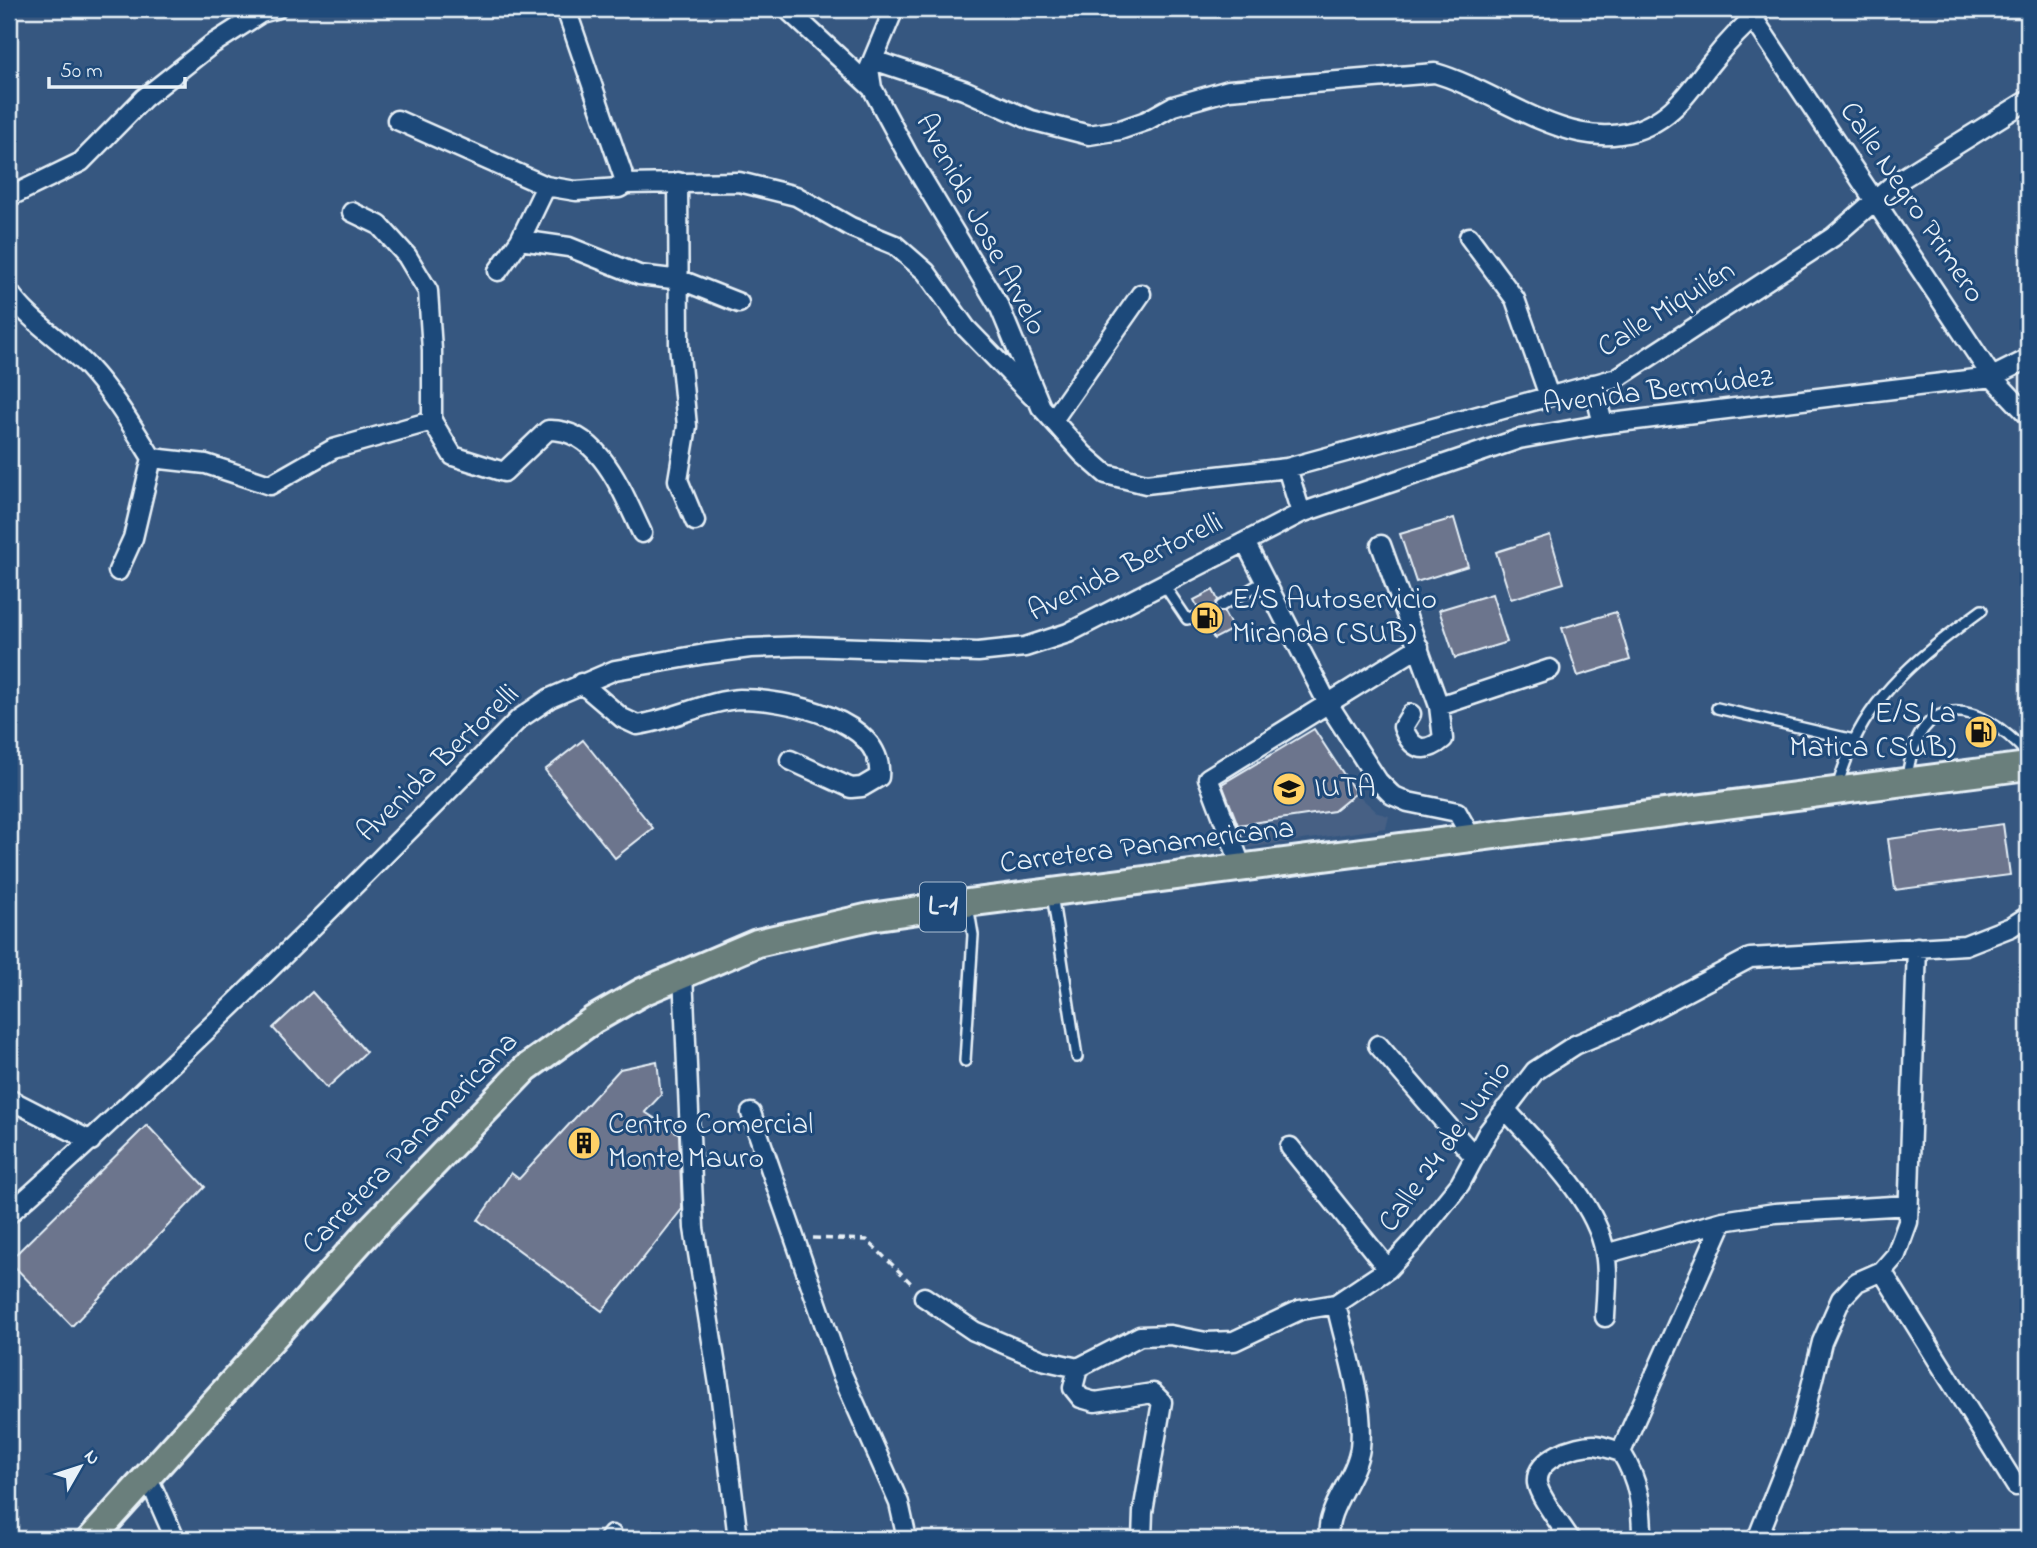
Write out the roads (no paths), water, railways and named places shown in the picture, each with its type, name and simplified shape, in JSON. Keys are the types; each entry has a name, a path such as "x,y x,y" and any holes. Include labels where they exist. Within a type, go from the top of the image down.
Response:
{"main road":[{"name":"Carretera Panamericana","path":"92,1539 371,1229 526,1068 593,1020 683,973 757,943 870,917 967,903 2028,766"}],"street":[{"path":"9,197 80,162 145,97 211,45 261,13 276,9"},
{"path":"566,9 626,184"},
{"path":"787,9 872,88"},
{"path":"872,88 869,69 894,9"},
{"path":"873,60 964,90 1031,120 1089,135 1120,130 1146,121 1173,106 1229,90 1435,73 1460,80 1543,121 1596,136 1621,135 1661,118 1758,13"},
{"name":"Calle Negro Primero","path":"1758,13 1992,377 2028,415"},
{"name":"Avenida Jose Arvelo","path":"872,88 908,155 1000,308 1047,414 1095,466 1106,474 1146,484 1287,468"},
{"name":"Calle Miquilén","path":"1287,468 1617,378 1833,237 1875,198 2028,100"},
{"path":"397,120 545,186 576,191 619,188 626,184 739,182 796,196 851,227 895,245 926,272 966,328 1047,414 1141,294"},
{"path":"678,182 681,280 679,344 687,426 678,480 695,521"},
{"path":"498,271 520,240 545,186"},
{"path":"352,212 379,225 407,256 428,291 432,350 432,421 453,456 504,472 548,430 566,429 586,442 614,475 642,533"},
{"path":"1469,237 1515,299 1549,396"},
{"path":"520,240 569,247 639,275 681,280 739,303"},
{"path":"9,292 46,332 86,365 118,403 152,458 133,538 117,571"},
{"name":"Avenida Bermúdez","path":"1301,513 1520,439 1603,424 1992,377 2028,359"},
{"path":"1593,384 1603,424"},
{"path":"152,458 206,464 270,485 332,449 432,421"},
{"path":"1287,468 1301,513"},
{"name":"Avenida Bertorelli","path":"9,1214 91,1141 330,910 519,719 550,698 615,670 750,648 978,652 1025,647 1068,633 1301,513"},
{"path":"1245,542 1326,702 1378,781 1392,795 1408,802 1457,812 1472,839"},
{"path":"1381,545 1439,706 1443,739 1430,749 1419,750 1408,742 1403,727 1411,713"},
{"path":"1242,868 1208,778 1326,702 1419,647"},
{"path":"1439,706 1550,669"},
{"path":"581,683 622,718 636,725 738,699 774,703 838,719 871,745 878,758 878,778 862,787 851,788 790,760"},
{"name":"Calle 24 de Junio","path":"1077,1368 1140,1336 1170,1335 1206,1342 1234,1341 1300,1310 1336,1304 1388,1269 1460,1184 1474,1155 1535,1071 1575,1045 1625,1024 1750,958 1965,944 2011,927 2028,916"},
{"path":"1757,1539 1800,1431 1822,1342 1841,1299 1857,1282 1882,1271 1895,1255 1908,1222 1917,947"},
{"path":"683,973 694,1228 720,1391 738,1539"},
{"path":"1378,1045 1474,1155"},
{"path":"9,1099 44,1120 91,1141"},
{"path":"1505,1109 1568,1180 1596,1226 1605,1254 1605,1318"},
{"path":"751,1113 841,1372 899,1503 907,1539"},
{"path":"1290,1147 1388,1269"},
{"path":"1605,1254 1723,1221 1775,1213 1909,1205"},
{"path":"1622,1452 1723,1221"},
{"path":"1882,1271 2016,1486"},
{"path":"924,1297 974,1331 1042,1360 1077,1368 1073,1388 1081,1398 1095,1402 1146,1392 1153,1393 1162,1402 1143,1512 1142,1539"},
{"path":"1329,1539 1328,1524 1346,1490 1360,1450 1360,1409 1336,1304"},
{"path":"1570,1539 1537,1484 1539,1473 1544,1464 1567,1451 1594,1445 1622,1452 1635,1474 1642,1507 1642,1539"},
{"path":"148,1477 175,1539"}],"lane":[{"path":"1221,606 1265,581"},
{"path":"1164,585 1187,619 1202,616"},
{"path":"1835,792 1854,740 1875,705 1913,664 1982,610"},
{"path":"1717,708 1854,740"},
{"path":"1907,782 1914,743 1927,722 1944,711 1961,711 1982,718 2011,738 2028,755"},
{"path":"1052,892 1077,1057"},
{"path":"965,1061 973,935 967,903"}],"place":[{"name":"E/S Autoservicio Miranda (SUB)","path":"1207,618"},
{"name":"E/S La Matica (SUB)","path":"1981,732"},
{"name":"IUTA","path":"1289,789"},
{"name":"Centro Comercial Monte Mauro","path":"584,1143"}]}
